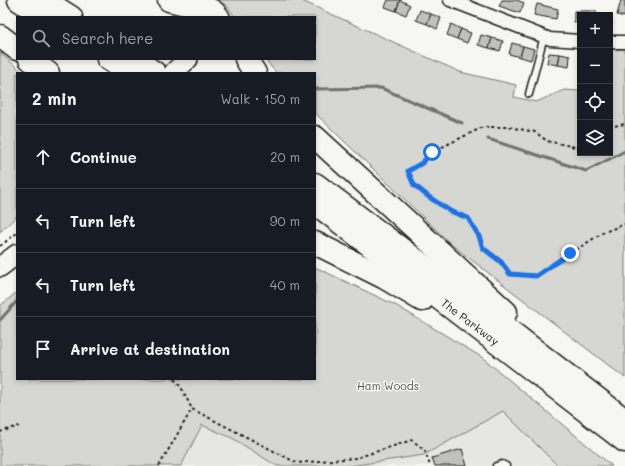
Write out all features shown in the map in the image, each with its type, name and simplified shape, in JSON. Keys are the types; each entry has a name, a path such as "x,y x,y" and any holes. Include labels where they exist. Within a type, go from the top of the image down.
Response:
{"highway":[{"path":"19,0 43,16"},
{"path":"44,0 68,16"},
{"path":"169,0 195,12"},
{"path":"0,36 16,48"},
{"path":"31,60 47,72"},
{"path":"113,60 156,68"},
{"path":"247,60 254,72"},
{"path":"316,138 348,169 478,286 594,395"},
{"name":"The Parkway","path":"316,185 625,420"},
{"name":"The Parkway","path":"316,204 510,351 625,441"},
{"path":"316,244 385,278 510,351"}],"main road":[{"path":"195,12 206,6 215,10 219,16"},
{"path":"156,68 184,60"},
{"path":"0,267 16,255"}],"street":[{"path":"450,0 550,39 577,41"},
{"path":"613,42 625,42"}],"lane":[{"path":"529,94 544,36"},
{"path":"496,466 502,464 506,466"}],"path":[{"path":"613,127 625,124"},
{"path":"577,147 546,141 535,132 508,128 483,127 432,152 422,163 408,171 414,185 429,197 450,211 468,218 479,236 483,248 501,262 510,274 536,276 602,234 625,224"},
{"path":"0,246 16,234"},
{"path":"175,380 181,387 192,409 297,463 356,458 412,440 425,451 430,466"},
{"path":"158,466 192,409"},
{"path":"0,432 18,426"}],"shaded area":[{"path":"503,411 558,466 431,466 422,439"},
{"path":"202,425 232,438 277,466 181,466"},
{"path":"424,455 428,466 349,466"}],"green space":[{"path":"218,0 300,0 460,72 516,85 514,97 536,102 564,90 577,91 577,156 613,156 613,50 625,49 625,378 452,245 316,114 316,72 275,72 266,60 316,60 316,16 234,16 227,6"},
{"path":"0,53 23,72 16,72 16,217 0,232"},
{"name":"Ham Woods","path":"316,267 397,306 483,358 612,466 558,466 503,411 424,455 349,466 277,466 232,438 202,425 181,466 0,466 0,306 16,293 16,380 316,380"}],"building":[{"path":"388,0 400,0 396,11 385,7"},
{"path":"400,0 410,5 406,15 396,11"},
{"path":"502,0 517,0 524,3 520,13 499,6"},
{"path":"621,0 625,0 625,17 617,15"},
{"path":"537,4 558,9 556,19 534,15"},
{"path":"420,10 431,14 427,24 416,20"},
{"path":"574,11 596,11 577,12 577,22 574,22"},
{"path":"431,14 441,18 437,29 427,24"},
{"path":"451,24 461,29 457,39 447,35"},
{"path":"461,29 471,33 467,43 457,39"},
{"path":"481,35 492,38 489,48 478,45"},
{"path":"492,38 503,41 500,51 489,48"},
{"path":"512,43 523,46 520,57 509,54"},
{"path":"523,46 534,49 531,60 520,57"},
{"path":"549,53 560,54 558,65 547,63"},
{"path":"560,54 570,56 569,67 558,65"},
{"path":"462,449 467,466 435,466 432,458"}],"waterway":[{"path":"316,89 381,88 462,123"},
{"path":"488,139 586,171 625,151"},
{"path":"0,320 16,302"}],"route":[{"path":"432,152 422,163 408,171 414,185 450,211 468,218 479,236 483,248 501,262 510,274 536,276 570,253"}]}
